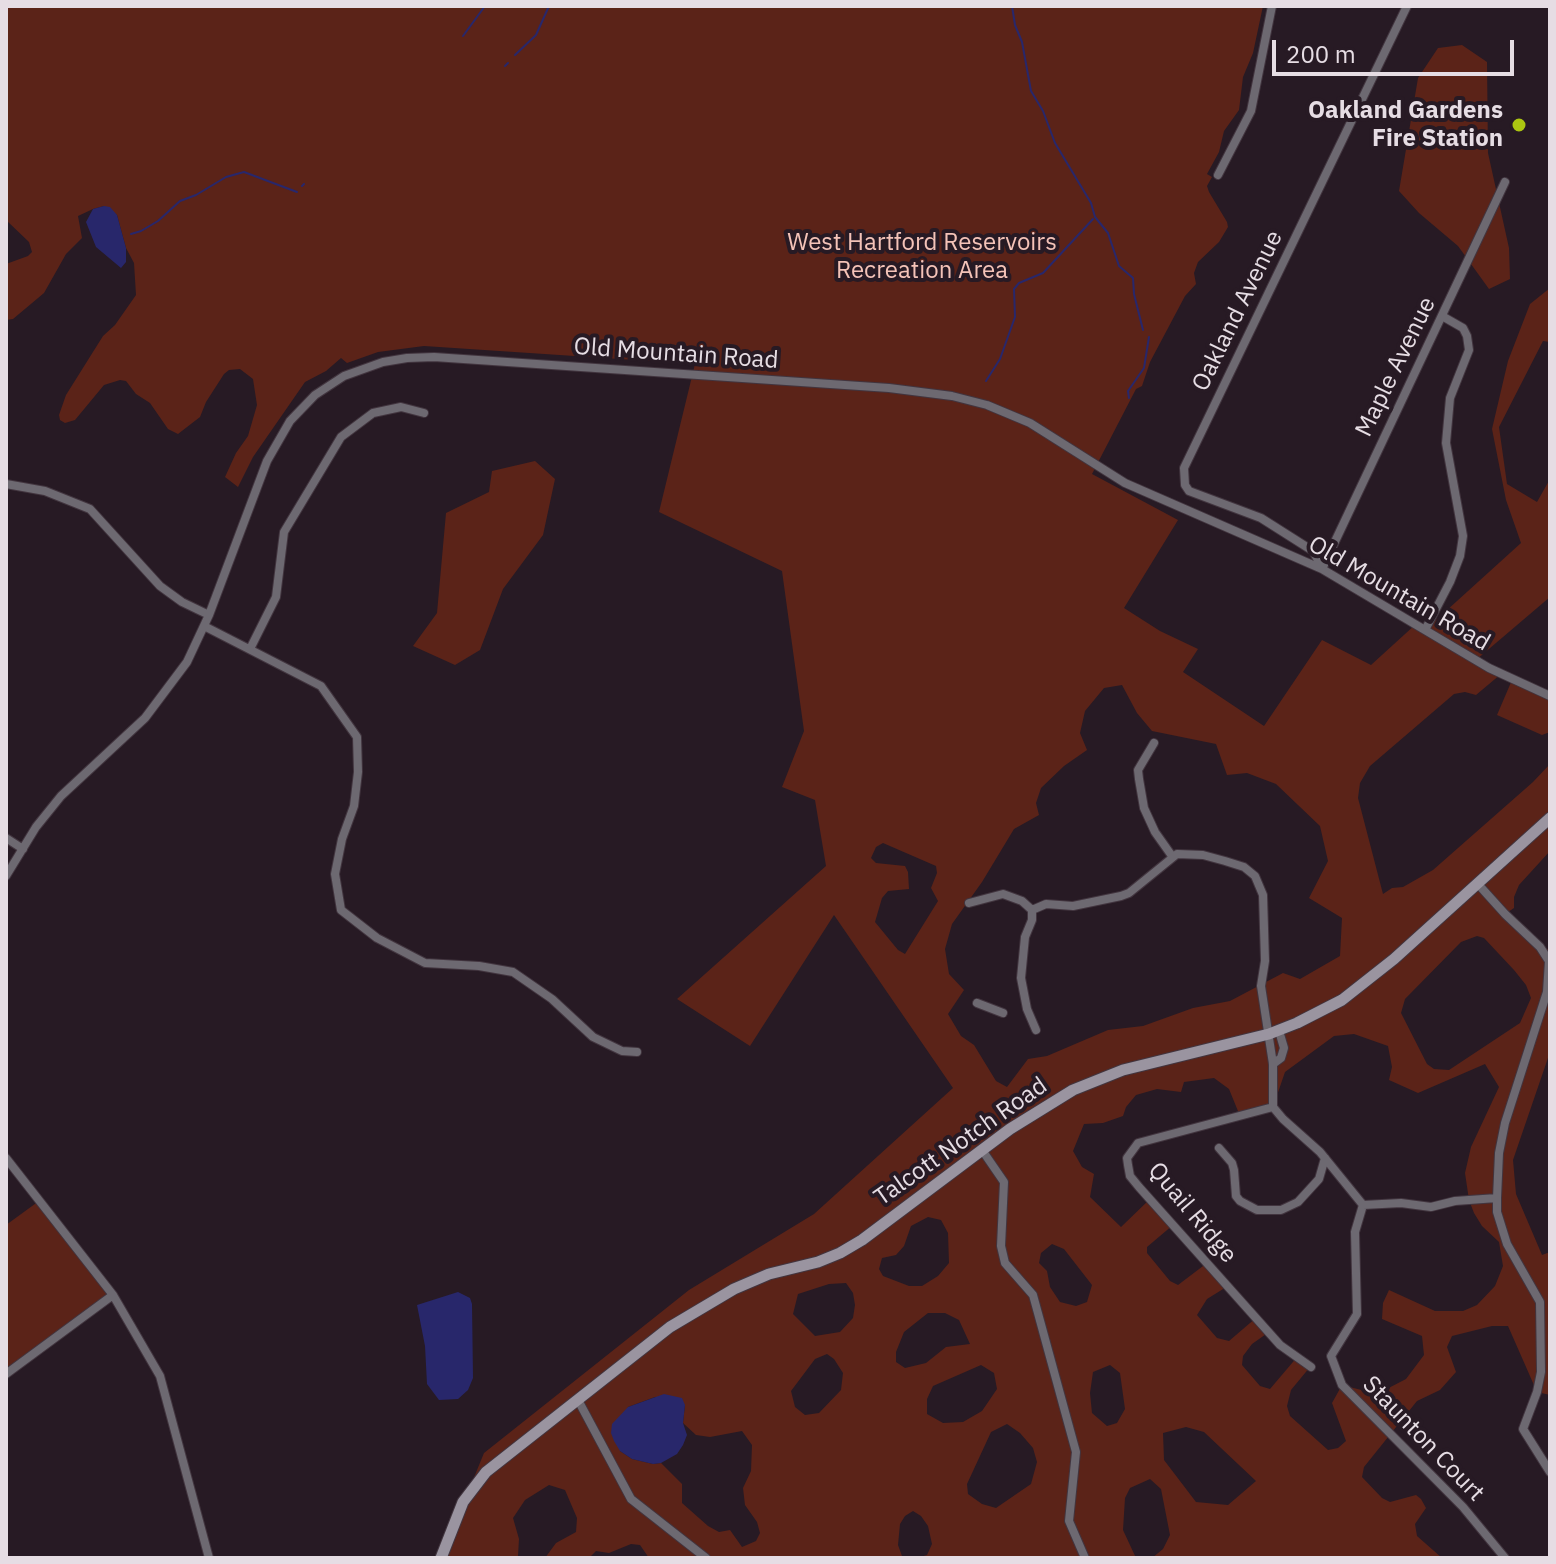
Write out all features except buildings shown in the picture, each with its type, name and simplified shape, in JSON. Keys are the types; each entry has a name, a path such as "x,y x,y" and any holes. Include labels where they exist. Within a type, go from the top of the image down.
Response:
{"street":[{"path":"1218,175 1251,111 1272,6"},
{"name":"Oakland Avenue","path":"1322,569 1313,551 1261,518 1189,491 1183,477 1184,468 1407,6"},
{"name":"Maple Avenue","path":"1322,569 1505,182"},
{"path":"1425,630 1450,582 1460,556 1463,536 1446,443 1450,398 1469,350 1463,328 1442,316"},
{"name":"Old Mountain Road","path":"6,876 61,796 128,736 162,699 187,662 209,615 261,474 290,421 315,395 344,376 383,362 421,358 875,387 952,396 987,405 1030,423 1125,483 1322,569 1489,668 1550,696"},
{"path":"250,649 276,597 284,532 341,437 373,413 401,407 424,413"},
{"path":"6,484 45,491 90,509 160,586 182,602 209,615"},
{"path":"204,626 321,686 357,737 358,772 354,806 342,839 335,874 341,910 377,938 425,963 479,966 513,972 552,999 593,1037 622,1051 637,1052"},
{"path":"1154,743 1138,770 1139,779 1144,808 1155,832 1172,856"},
{"name":"Talcott Notch Road","path":"441,1558 463,1502 486,1472 660,1333 700,1307 769,1274 840,1253 1043,1107 1098,1079 1274,1032 1321,1012 1367,982 1550,818"},
{"path":"6,838 23,849"},
{"path":"1032,910 1046,904 1073,906 1121,896 1150,877 1172,856 1203,855 1244,867 1255,876 1263,895 1265,961 1261,986 1274,1032 1284,1048 1281,1058 1273,1064 1273,1107 1312,1143 1363,1205 1401,1203 1431,1207 1455,1201 1497,1198"},
{"path":"1477,883 1540,947 1549,961 1547,992 1505,1123 1499,1153 1497,1212 1507,1244 1540,1302 1541,1372 1523,1429 1550,1472"},
{"path":"969,903 1003,894 1022,901 1032,910 1032,920 1025,937 1021,978 1027,1009 1036,1030"},
{"path":"977,1003 1003,1013"},
{"name":"Quail Ridge","path":"1273,1107 1138,1143 1127,1158 1128,1165 1130,1176 1139,1187 1280,1345 1311,1367"},
{"path":"1219,1148 1234,1170 1236,1196 1257,1210 1290,1207 1305,1196 1319,1179 1325,1158"},
{"path":"982,1150 1004,1182 1001,1246 1005,1263 1033,1295 1076,1452 1069,1521 1085,1558"},
{"path":"6,1158 113,1295 160,1376 209,1558"},
{"path":"1319,1179 1338,1172"},
{"name":"Staunton Court","path":"1363,1205 1355,1232 1357,1314 1331,1356 1342,1385 1463,1507 1505,1558"},
{"path":"6,1374 113,1295"},
{"path":"578,1400 631,1499 706,1558"}],"green space":[{"name":"West Hartford Reservoirs Recreation Area","path":"6,6 1263,6 1253,53 1243,77 1239,110 1224,131 1219,152 1207,174 1212,177 1207,186 1209,192 1228,227 1219,242 1198,262 1194,273 1196,284 1185,296 1150,362 1142,386 1136,389 1092,474 1178,520 1124,608 1160,631 1198,649 1183,672 1264,726 1322,640 1371,665 1416,624 1425,630 1521,543 1506,500 1492,429 1508,361 1530,304 1550,288 1550,342 1543,341 1499,427 1507,484 1537,502 1550,479 1550,597 1476,660 1501,674 1476,695 1465,692 1454,694 1370,766 1360,783 1358,798 1383,894 1433,870 1550,764 1550,851 1519,885 1514,908 1505,914 1545,952 1550,946 1550,1052 1513,1160 1516,1194 1542,1255 1550,1252 1550,1395 1537,1392 1508,1326 1492,1326 1452,1336 1447,1347 1456,1372 1440,1390 1417,1401 1364,1467 1362,1477 1390,1502 1416,1495 1421,1499 1426,1508 1415,1524 1417,1536 1442,1558 1152,1558 1163,1549 1170,1535 1161,1489 1150,1479 1130,1488 1125,1498 1123,1530 1136,1558 917,1558 927,1555 932,1544 928,1526 913,1511 900,1524 898,1545 902,1556 912,1558 649,1558 640,1545 631,1544 609,1553 596,1551 589,1558 545,1558 556,1543 576,1532 577,1518 565,1490 549,1485 525,1500 513,1518 519,1539 518,1556 521,1558 441,1558 484,1453 689,1290 814,1214 953,1088 834,915 750,1046 677,999 826,866 815,800 782,787 804,731 782,571 659,512 695,364 424,346 378,352 347,363 341,358 326,371 305,382 253,457 238,487 225,477 248,436 257,405 253,379 240,369 224,374 200,417 178,434 168,429 150,403 136,394 126,381 120,380 104,385 75,420 65,423 60,420 66,395 103,336 115,325 136,295 134,263 126,248 117,215 104,206 93,209 78,216 82,238 66,254 44,293 13,319 6,320 6,264 32,252 29,242 6,220","holes":["1122,685 1137,713 1152,731 1216,744 1227,775 1247,773 1276,784 1320,826 1328,861 1309,898 1342,918 1340,956 1300,979 1283,973 1230,1001 1193,1008 1143,1026 1108,1030 1047,1056 1028,1059 1007,1087 996,1081 974,1045 961,1036 948,1014 964,990 949,974 945,949 952,924 1014,829 1039,815 1036,803 1041,788 1087,750 1080,733 1085,711 1104,688","883,843 936,866 937,873 931,888 938,901 905,954 875,922 882,898 888,891 909,889 908,872 905,866 876,863 871,858 876,847","1477,936 1484,938 1514,970 1526,985 1531,998 1520,1023 1449,1070 1434,1069 1427,1064 1401,1013 1405,999 1461,942","1354,1034 1388,1046 1392,1067 1389,1080 1418,1093 1485,1064 1499,1087 1471,1147 1465,1173 1474,1213 1482,1226 1499,1242 1503,1266 1495,1286 1477,1305 1463,1311 1435,1311 1389,1290 1383,1303 1382,1319 1422,1336 1424,1355 1406,1379 1377,1394 1342,1385 1332,1403 1346,1441 1338,1448 1328,1450 1290,1416 1287,1406 1291,1390 1310,1367 1298,1356 1270,1389 1260,1386 1242,1365 1243,1356 1252,1344 1269,1332 1257,1317 1229,1341 1217,1338 1197,1315 1207,1299 1228,1286 1207,1263 1178,1285 1170,1281 1147,1253 1147,1247 1173,1225 1150,1199 1121,1227 1090,1197 1094,1174 1082,1167 1073,1151 1084,1124 1103,1123 1123,1116 1136,1095 1157,1089 1181,1092 1184,1082 1214,1078 1229,1089 1240,1116 1273,1107 1285,1072 1334,1036","928,1217 941,1220 948,1233 949,1263 938,1276 922,1286 909,1286 883,1276 879,1269 882,1258 896,1255 904,1246 911,1226","1052,1244 1064,1249 1092,1285 1087,1302 1076,1306 1060,1302 1050,1287 1047,1271 1039,1263 1041,1253","846,1283 853,1293 853,1318 840,1332 815,1336 793,1314 798,1294 829,1284","928,1313 945,1313 959,1320 970,1344 946,1347 926,1363 905,1368 896,1362 896,1352 904,1332","827,1354 843,1373 841,1390 819,1413 805,1415 795,1407 791,1391 815,1359","981,1365 994,1373 997,1389 982,1411 963,1422 943,1423 927,1414 927,1399 933,1386","1110,1365 1120,1373 1125,1409 1117,1423 1107,1426 1092,1413 1090,1393 1093,1372","655,1397 685,1405 683,1423 696,1435 710,1437 742,1431 752,1445 751,1471 743,1488 745,1505 757,1522 760,1533 756,1541 742,1547 730,1530 719,1532 708,1526 682,1503 682,1484 661,1463 632,1459 620,1451 628,1407","1007,1424 1020,1433 1033,1448 1037,1462 1031,1484 996,1508 982,1504 968,1494 967,1484 991,1432","1186,1427 1204,1432 1256,1481 1228,1505 1196,1502 1164,1460 1163,1433"]},
{"path":"1462,45 1487,62 1488,153 1509,248 1510,279 1489,289 1458,246 1419,213 1399,191 1418,78 1438,48"},
{"path":"535,461 555,479 543,535 503,589 480,650 455,665 413,646 437,613 446,513 489,492 492,471"},
{"path":"1512,680 1550,696 1550,732 1542,735 1497,715"},
{"path":"39,1201 113,1295 6,1374 6,1225"}],"shaded area":[{"path":"110,207 117,215 126,248 126,262 121,268 96,247 86,222 93,209"},
{"path":"458,1292 470,1298 472,1304 473,1378 468,1390 458,1399 439,1400 427,1384 425,1346 417,1305"},
{"path":"664,1394 682,1398 685,1405 683,1423 687,1435 683,1445 677,1454 661,1463 632,1459 620,1451 614,1441 612,1424 628,1407"}],"waterway":[{"path":"463,36 485,6"},
{"path":"515,55 536,35 549,6"},
{"path":"1012,6 1031,91 1043,111 1055,143 1091,203 1095,217 1108,233 1119,266 1133,278 1143,330"},
{"path":"505,66 508,63"},
{"path":"131,234 158,221 180,201 226,177 244,172 297,192"},
{"path":"986,381 1000,359 1015,317 1014,289 1019,283 1043,273 1093,219"},
{"path":"1129,398 1128,391 1144,368 1149,337"}],"place":[{"name":"Oakland Gardens Fire Station","path":"1519,125"}]}
